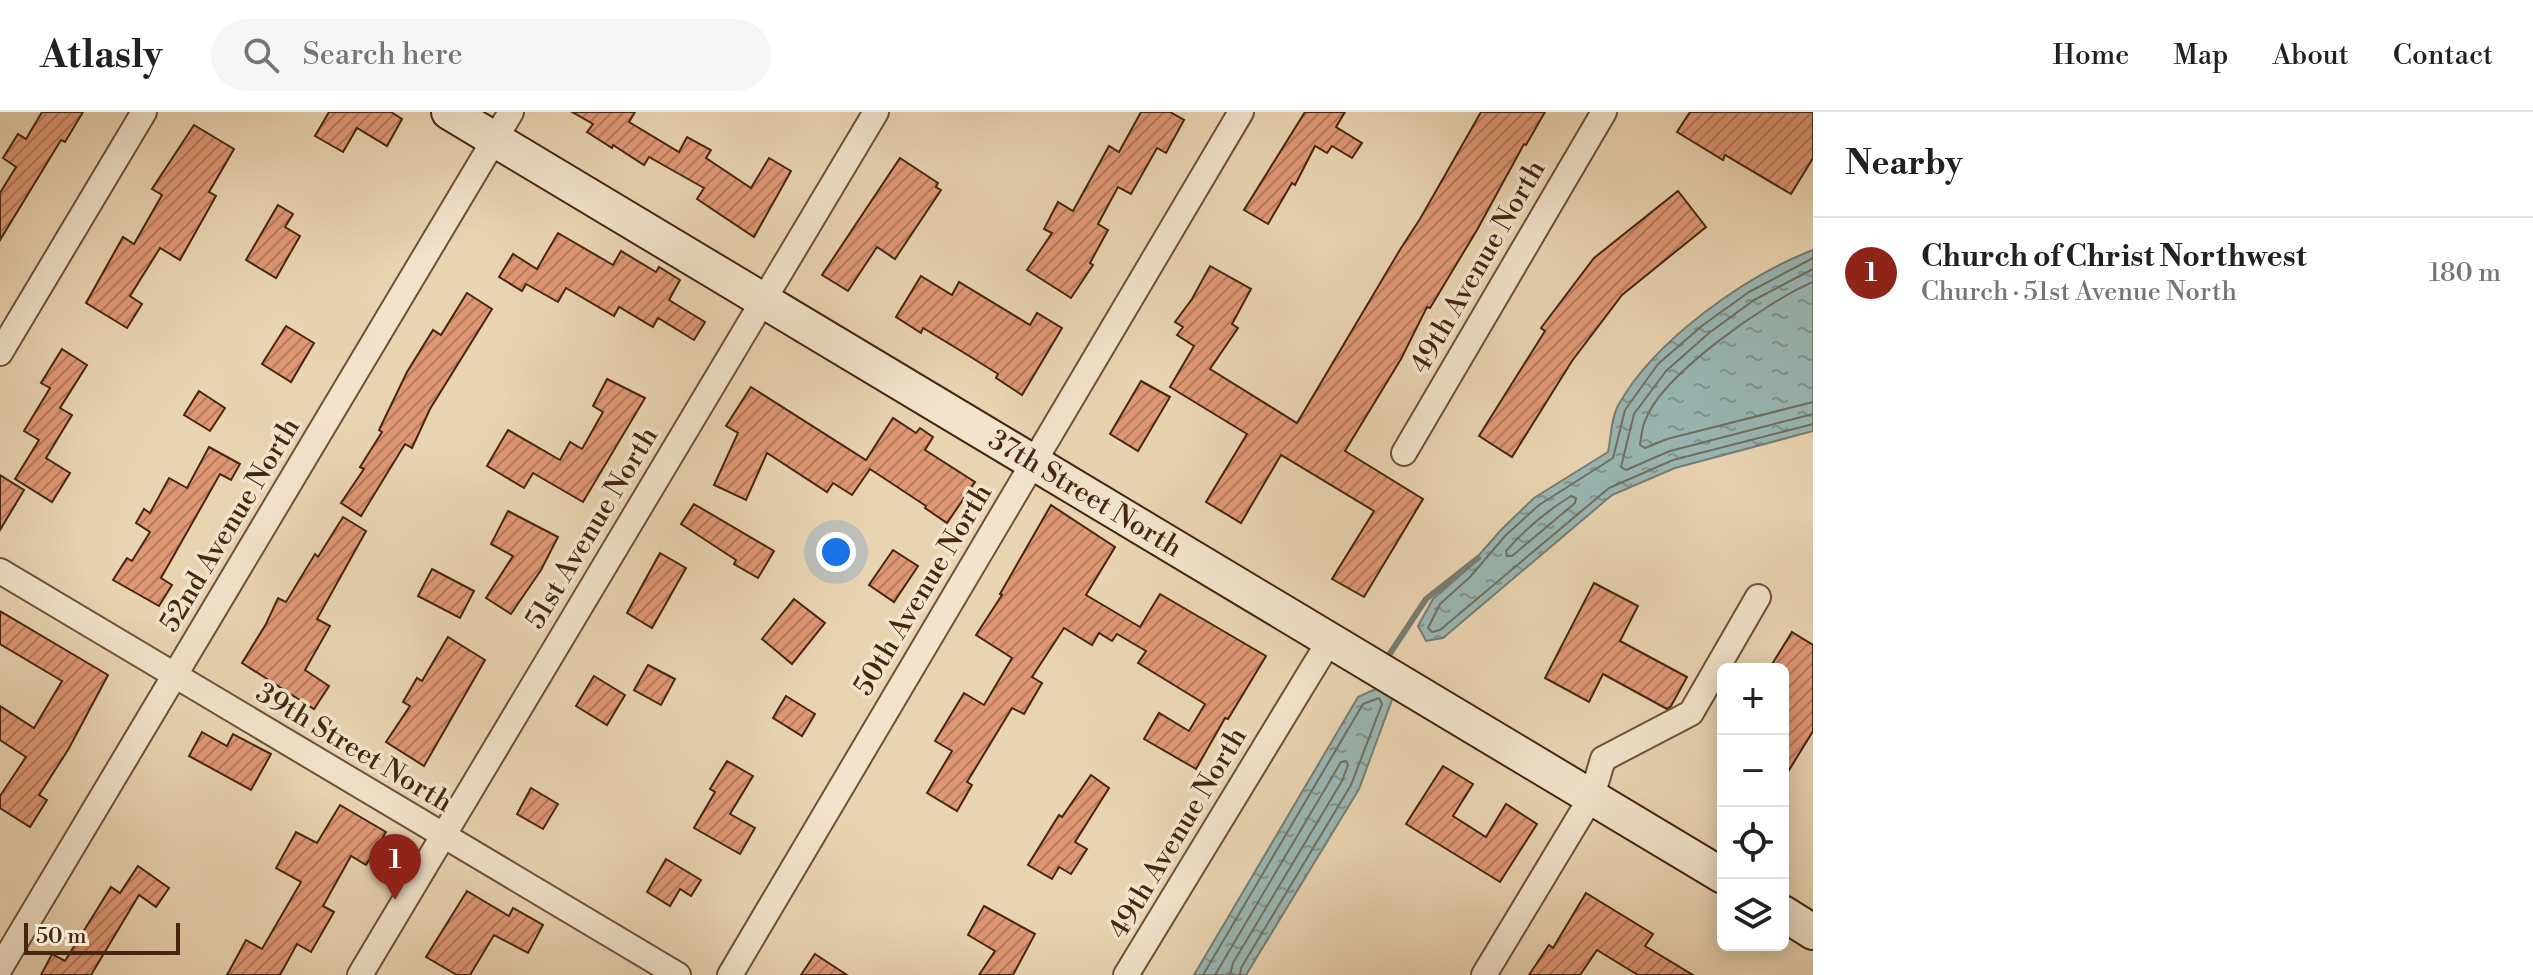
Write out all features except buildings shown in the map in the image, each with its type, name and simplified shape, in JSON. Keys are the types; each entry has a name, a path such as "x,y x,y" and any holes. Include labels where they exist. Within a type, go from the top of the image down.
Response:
{"street":[{"path":"0,353 144,112"},
{"name":"37th Street North","path":"449,112 503,126 763,300 1717,872"},
{"name":"51st Avenue North","path":"360,975 876,112"},
{"name":"50th Avenue North","path":"730,975 1241,112"},
{"name":"49th Avenue North","path":"1404,453 1604,112"},
{"name":"52nd Avenue North","path":"0,968 503,126"},
{"name":"39th Street North","path":"0,571 678,975"},
{"path":"1484,975 1592,796 1603,759 1691,713 1758,597"},
{"name":"49th Avenue North","path":"1126,975 1339,645"},
{"path":"1789,917 1813,932"}],"water":[{"path":"1813,250 1813,431 1675,468 1612,495 1443,638 1426,641 1418,626 1433,599 1464,572 1534,498 1608,452 1616,409 1655,357 1678,334 1731,293"},
{"path":"1378,688 1393,697 1359,789 1246,975 1194,975 1358,697"}],"waterway":[{"path":"1385,661 1426,599 1478,558"}],"place":[{"name":"Church of Christ Northwest","path":"395,900"}]}
